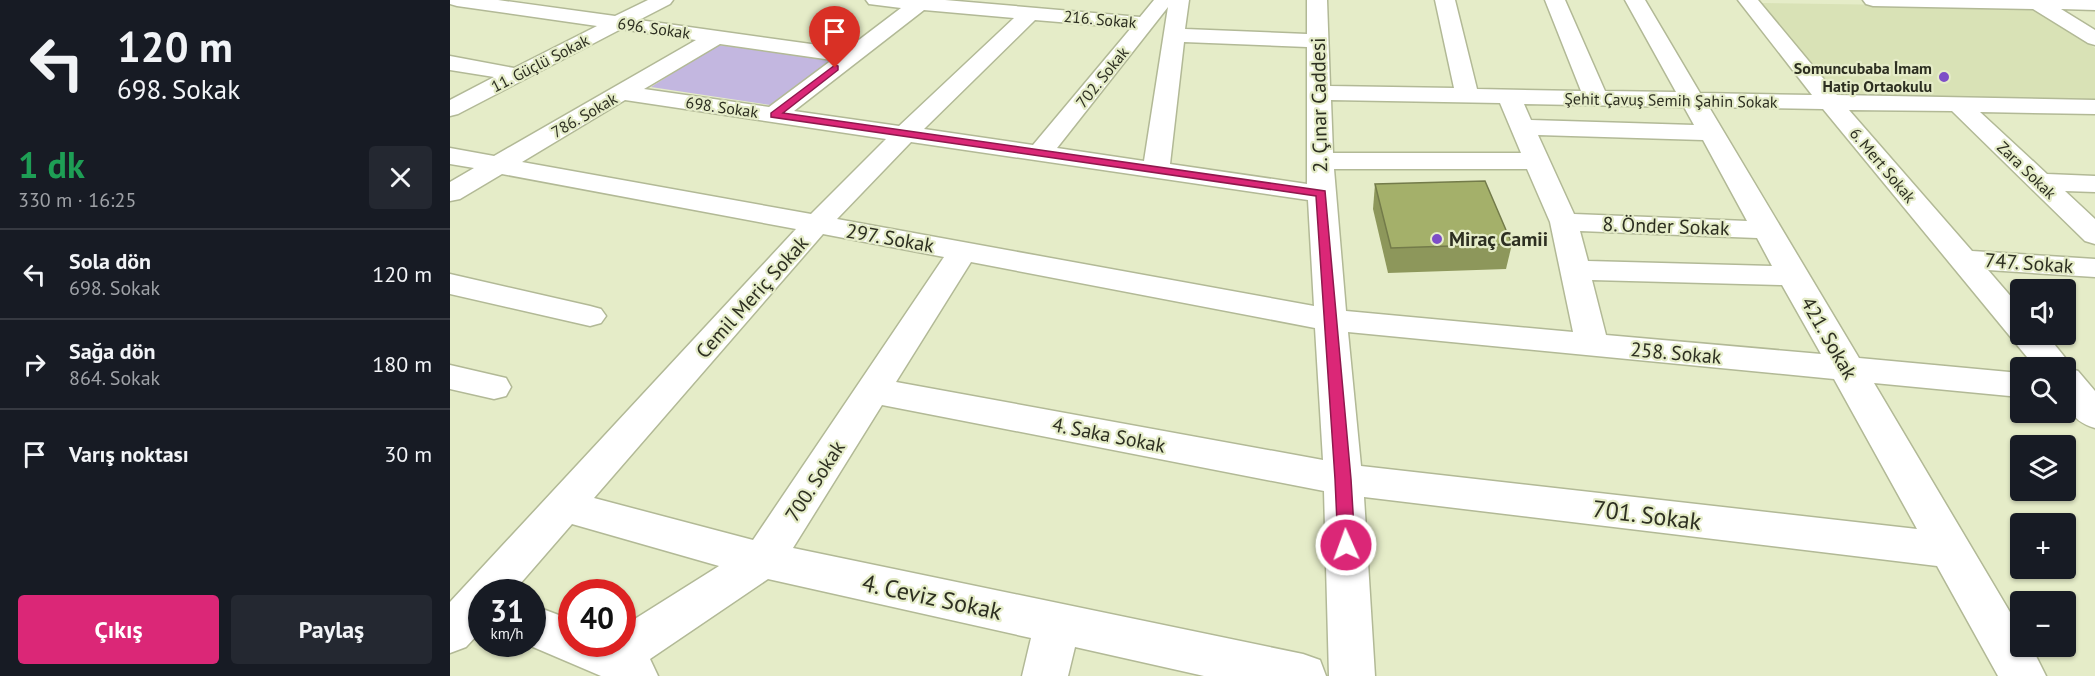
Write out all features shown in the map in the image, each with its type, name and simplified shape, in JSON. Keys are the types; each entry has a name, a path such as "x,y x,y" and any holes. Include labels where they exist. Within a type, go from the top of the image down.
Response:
{"street":[{"name":"696. Sokak","path":"458,0 850,56"},
{"path":"515,8 534,0"},
{"name":"11. Güçlü Sokak","path":"450,109 663,0"},
{"name":"216. Sokak","path":"879,0 1146,23"},
{"name":"702. Sokak","path":"1040,153 1164,0"},
{"path":"1156,170 1179,0"},
{"name":"2. Çınar Caddesi","path":"1317,0 1321,194 1343,479 1352,676"},
{"path":"1445,0 1467,96"},
{"path":"1555,0 1596,98"},
{"name":"421. Sokak","path":"1635,0 2024,676"},
{"name":"6. Mert Sokak","path":"1748,0 1830,102 2010,315"},
{"path":"1873,0 2095,4"},
{"path":"2035,2 2095,39"},
{"path":"774,115 919,4"},
{"name":"Cemil Meriç Sokak","path":"495,579 563,507 817,224 905,134 1030,13"},
{"path":"1175,35 1318,41"},
{"name":"786. Sokak","path":"450,193 717,37"},
{"path":"450,63 518,75"},
{"name":"698. Sokak","path":"621,93 1321,194"},
{"name":"Şehit Çavuş Semih Şahin Sokak","path":"1319,93 2095,107"},
{"path":"1509,97 1535,161 1564,222 1592,345"},
{"name":"Zara Sokak","path":"1959,105 2095,235"},
{"path":"1522,127 1712,133"},
{"name":"297. Sokak","path":"450,156 1331,320"},
{"path":"1320,161 1535,161"},
{"path":"2040,182 2095,184"},
{"name":"8. Önder Sokak","path":"1564,222 1767,230"},
{"name":"700. Sokak","path":"609,659 763,560 963,251"},
{"name":"747. Sokak","path":"1963,259 2095,268"},
{"path":"1575,270 1794,276"},
{"path":"450,284 591,315"},
{"name":"258. Sokak","path":"1331,320 2010,384"},
{"path":"2037,345 2048,357"},
{"path":"450,376 494,387"},
{"path":"2076,390 2095,415"},
{"name":"4. Saka Sokak","path":"874,391 1343,479"},
{"name":"701. Sokak","path":"1343,479 1951,550"},
{"name":"4. Ceviz Sokak","path":"563,507 763,560 1057,625 1303,676"},
{"path":"1045,676 1057,625"}],"shaded area":[{"path":"1761,3 2031,7 2095,48 2095,101 1837,98"},
{"path":"717,45 830,58 831,61 770,105 651,87"}],"building":[{"path":"1485,181 1512,244 1391,248 1375,184"}],"place":[{"name":"Somuncubaba İmam Hatip Ortaokulu","path":"1944,77"},
{"name":"Miraç Camii","path":"1437,239"}],"route":[{"path":"835,68 774,115 1321,194 1346,545"}]}
